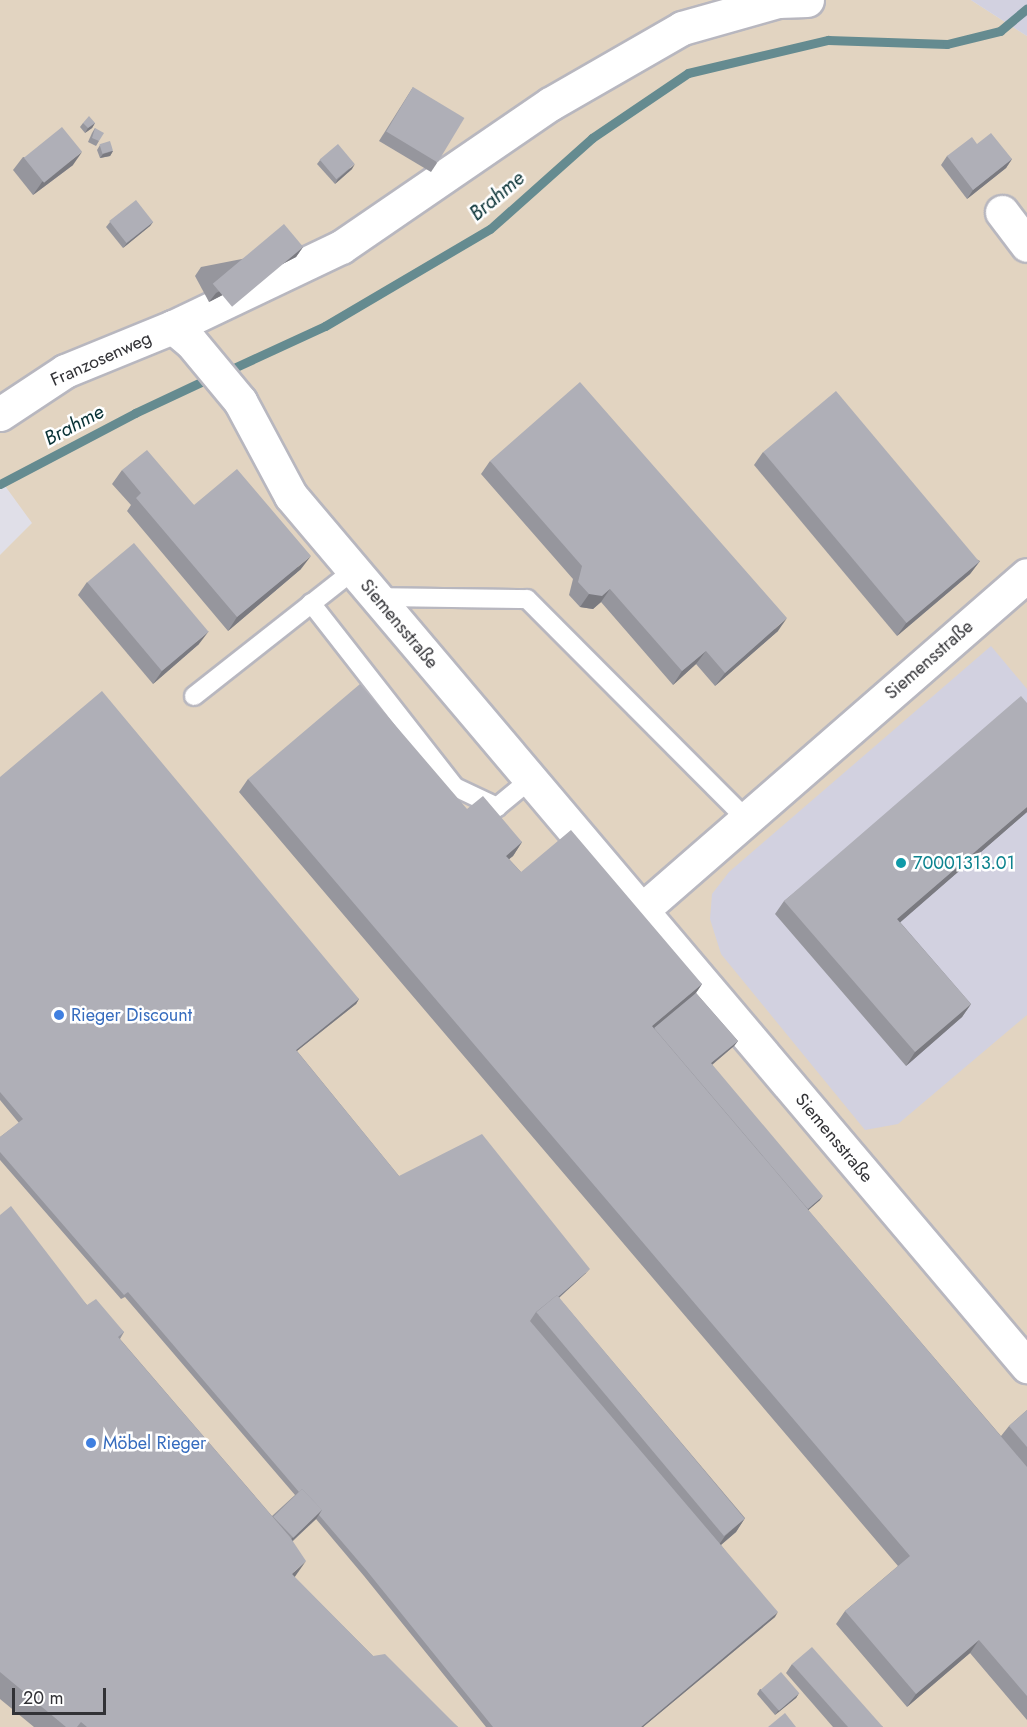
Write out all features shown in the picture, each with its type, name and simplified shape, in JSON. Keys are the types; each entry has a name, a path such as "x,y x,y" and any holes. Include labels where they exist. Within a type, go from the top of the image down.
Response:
{"street":[{"name":"Franzosenweg","path":"0,414 65,371 182,335 341,247 550,104 682,28 778,2 807,0"},
{"name":"Siemensstraße","path":"182,335 240,401 291,496 1027,1366"},
{"name":"Siemensstraße","path":"642,910 1027,575"}],"lane":[{"path":"194,696 354,570"},
{"path":"377,597 527,599 746,819"},
{"path":"312,603 455,787 497,807 531,779"}],"shaded area":[{"path":"0,0 971,0 1027,36 1027,1727 0,1727 0,555 32,523 0,479"},
{"path":"971,0 1027,0 1027,36"},
{"path":"991,646 1027,689 1027,1015 898,1124 865,1130 721,954 710,919 712,894 729,872"}],"building":[{"path":"413,87 464,118 438,162 386,132"},
{"path":"89,116 95,123 88,128 83,123"},
{"path":"62,127 82,152 44,183 24,158"},
{"path":"95,128 104,133 99,141 92,138"},
{"path":"991,133 1012,159 973,190 947,156 972,137 977,144"},
{"path":"110,141 113,151 102,154 99,144"},
{"path":"338,144 355,164 336,179 320,159"},
{"path":"136,200 153,222 126,243 109,221"},
{"path":"284,224 303,247 232,307 213,284"},
{"path":"580,382 787,618 725,673 706,651 682,671 610,589 602,596 589,594 578,582 582,566 490,461"},
{"path":"836,391 979,562 907,623 763,452"},
{"path":"147,450 194,505 237,469 311,556 237,617 136,498 141,493 122,470"},
{"path":"134,543 209,632 162,671 87,582"},
{"path":"360,684 467,809 483,796 522,842 506,856 521,872 571,830 702,984 652,1026 1027,1467 1027,1696 979,1640 916,1694 845,1611 910,1556 248,779"},
{"path":"102,691 359,999 296,1050 399,1176 482,1134 590,1269 558,1297 557,1295 536,1312 530,1321 778,1612 641,1727 493,1727 319,1515 322,1510 302,1489 299,1492 128,1292 124,1295 0,1152 0,1137 23,1119 0,1092 0,777"},
{"name":"70001313.01","path":"1021,696 1027,703 1027,807 897,919 971,1004 915,1052 784,901"},
{"path":"696,993 738,1041 711,1063 823,1196 808,1209 654,1028"},
{"name":"Möbel Rieger","path":"11,1206 87,1305 96,1299 124,1332 118,1337 290,1537 306,1561 292,1574 373,1656 385,1654 458,1727 87,1727 81,1722 77,1727 66,1727 0,1672 0,1215"},
{"path":"557,1295 745,1519 724,1536 536,1312"},
{"path":"1027,1410 1027,1447 1009,1426"},
{"path":"302,1489 322,1510 293,1538 273,1517"},
{"path":"812,1647 883,1727 848,1727 792,1664"},
{"path":"781,1672 799,1693 779,1711 761,1690"},
{"path":"785,1713 796,1727 768,1727"}],"waterway":[{"name":"Brahme","path":"225,372 325,326 490,229 592,138 688,73 828,40 947,44 1000,31 1027,8"},
{"name":"Brahme","path":"0,484 135,413 212,377"}],"place":[{"name":"70001313.01","path":"901,863"},
{"name":"Rieger Discount","path":"59,1015"},
{"name":"Möbel Rieger","path":"91,1443"}]}
